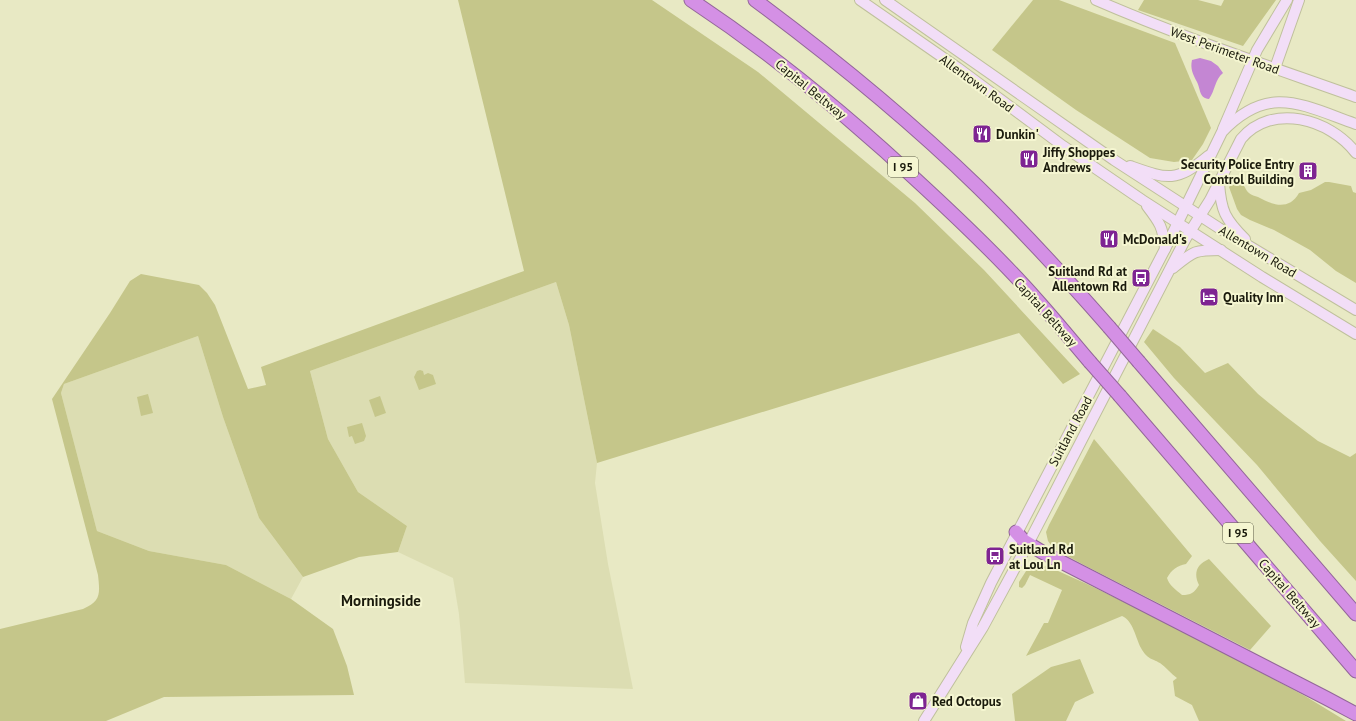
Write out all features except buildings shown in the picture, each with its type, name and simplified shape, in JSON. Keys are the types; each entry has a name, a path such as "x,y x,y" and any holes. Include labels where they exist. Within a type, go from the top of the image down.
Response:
{"highway":[{"name":"Capital Beltway","path":"691,0 759,48 856,124 952,212 995,255 1036,299 1356,670"},
{"name":"I 95","path":"755,0 835,60 883,100 978,187 1021,230 1109,327 1356,614"},
{"path":"1016,532 1028,544 1356,714"}],"main road":[{"name":"Allentown Road","path":"860,0 958,68 1063,146 1142,200 1262,277 1356,334"},
{"name":"Allentown Road","path":"885,0 1114,160 1200,216 1356,310"},
{"name":"West Perimeter Road","path":"1096,0 1252,61 1356,97"},
{"name":"Suitland Road","path":"962,659 973,623 990,583 1165,249 1222,132 1252,61 1287,0"},
{"path":"1275,68 1299,0"},
{"path":"958,68 966,56"},
{"path":"1222,132 1228,125 1249,110 1259,106 1281,102 1296,103 1356,124"},
{"name":"Suitland Road","path":"924,721 983,627 1028,544 1170,270 1241,139 1257,125 1276,118 1295,118 1326,128 1343,139 1356,153"},
{"path":"1114,160 1152,173 1171,176 1188,171 1212,152"},
{"path":"1219,181 1221,200 1225,216 1234,228 1256,250"},
{"path":"1142,200 1160,224 1163,232 1165,249"},
{"path":"1170,270 1187,256 1196,251 1221,250"}],"shaded area":[{"path":"458,0 652,0 758,72 915,203 984,270 1080,374 1063,384 1019,333 597,463 569,325 556,282 310,371 328,439 358,492 407,526 398,552 359,557 303,577 259,518 223,417 198,336 64,384 61,393 97,531 149,551 226,565 291,599 333,629 347,666 354,695 164,697 106,721 0,721 0,629 83,609 93,603 98,596 98,575 52,399 130,281 141,274 199,285 207,293 215,305 248,389 266,385 261,367 524,271"},
{"path":"1033,0 1059,0 1175,43 1211,128 1203,144 1192,160 1174,162 1150,158 1076,110 992,50"},
{"path":"1144,0 1198,0 1221,6 1224,0 1276,0 1243,46 1138,10"},
{"path":"1200,58 1211,61 1218,66 1223,73 1218,78 1209,99 1203,97 1193,74 1191,63 1192,60"},
{"path":"1325,182 1351,186 1353,192 1356,193 1356,283 1336,271 1310,250 1274,230 1241,215 1237,209 1229,187 1231,185 1242,183 1250,194 1280,205 1295,199 1299,193 1311,190"},
{"path":"556,282 569,325 597,463 595,483 608,564 633,689 465,683 459,614 453,578 398,552 407,526 358,492 328,439 310,371"},
{"path":"1153,329 1180,347 1205,373 1228,363 1258,394 1318,441 1350,457 1356,453 1356,581 1320,541 1257,465 1174,378 1144,342"},
{"path":"198,336 223,417 259,518 303,577 291,599 226,565 149,551 97,531 61,393 64,384"},
{"path":"417,371 423,371 424,375 428,373 433,375 436,384 419,390 414,377"},
{"path":"148,394 153,413 141,416 137,397"},
{"path":"380,396 386,413 375,417 369,400"},
{"path":"362,423 366,436 364,441 355,444 352,436 349,437 347,427"},
{"path":"1094,439 1192,556 1186,564 1175,568 1171,572 1167,578 1169,583 1182,595 1188,595 1194,592 1199,585 1196,577 1197,569 1202,563 1209,559 1271,626 1250,650 1054,549 1048,541 1046,532 1049,525"},
{"path":"1038,565 1047,566 1087,584 1181,630 1305,696 1346,721 1199,721 1192,705 1175,696 1173,681 1177,678 1160,663 1149,658 1145,654 1129,621 1122,616 1026,656 1044,623 1048,623 1062,590 1030,575 1025,585 1022,588 1019,587 1019,582 1028,568"},
{"path":"1080,659 1094,693 1075,702 1066,721 1015,721 1012,694 1051,667"}],"place":[{"name":"Dunkin'","path":"982,134"},
{"name":"Jiffy Shoppes Andrews","path":"1029,159"},
{"name":"Security Police Entry Control Building","path":"1308,171"},
{"name":"McDonald's","path":"1109,239"},
{"name":"Suitland Rd at Allentown Rd","path":"1141,278"},
{"name":"Quality Inn","path":"1209,297"},
{"name":"Suitland Rd at Lou Ln","path":"995,556"},
{"name":"Red Octopus","path":"918,701"}],"district":[{"name":"Morningside","path":"381,601"}]}
